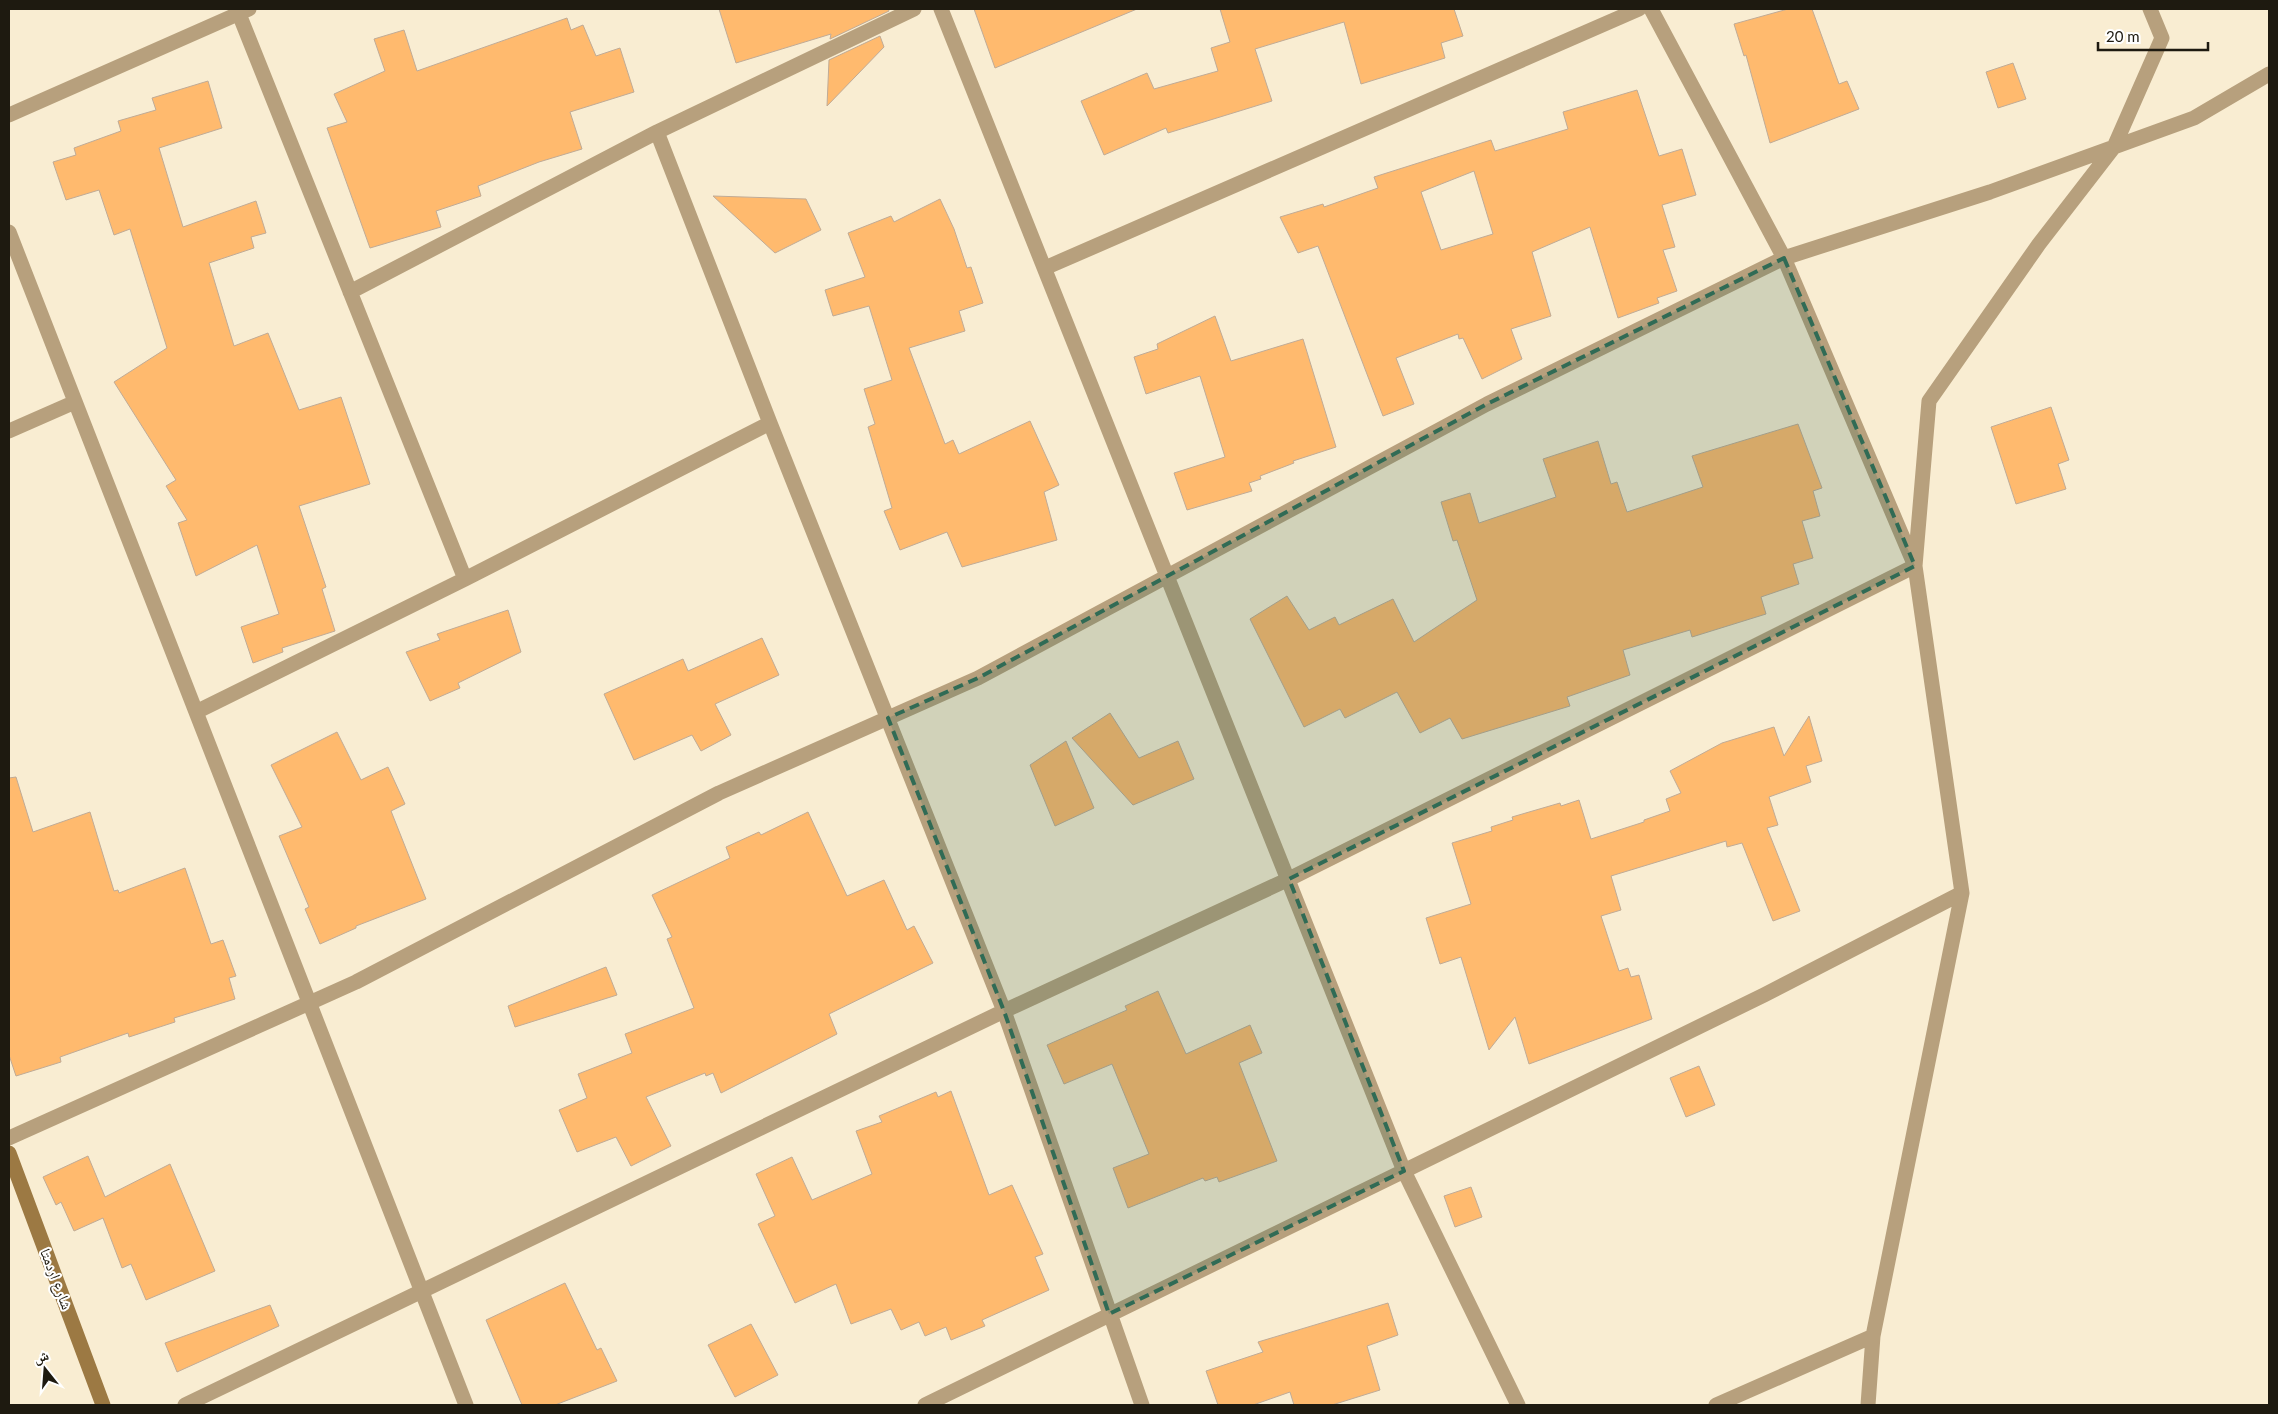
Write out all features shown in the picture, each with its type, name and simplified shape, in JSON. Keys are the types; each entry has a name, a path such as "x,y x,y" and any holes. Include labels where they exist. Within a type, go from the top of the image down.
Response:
{"main road":[{"name":"شارع اردمتا","path":"9,1153 103,1405"}],"street":[{"path":"350,292 657,132 914,9"},
{"path":"941,9 1404,1171 1518,1405"},
{"path":"1045,268 1639,9"},
{"path":"1651,9 1784,258 1916,566"},
{"path":"1868,1405 1873,1336 1962,893 1916,566 1929,401 2038,244 2114,147 2162,38 2150,9"},
{"path":"9,115 242,10 350,292 465,579"},
{"path":"9,1138 356,982 719,793 978,678 1167,578 1487,404 1784,258 1990,192 2194,118 2269,74"},
{"path":"657,132 770,423 1004,1011 1142,1405"},
{"path":"9,232 308,1004 466,1405"},
{"path":"9,430 75,402"},
{"path":"196,712 465,579 770,423"},
{"path":"185,1405 1004,1011 1289,879 1916,566"},
{"path":"925,1405 1764,995 1962,893"},
{"path":"1716,1405 1873,1336"}],"highlighted area":[{"path":"1784,258 1915,566 1289,879 1404,1171 1109,1314 1004,1011 888,718 978,678 1487,404"}],"building":[{"path":"719,9 888,9 889,11 830,39 831,34 736,63"},
{"path":"974,9 1137,9 995,68"},
{"path":"1220,9 1454,9 1463,36 1441,43 1445,58 1361,84 1344,22 1255,49 1272,101 1168,133 1166,128 1104,155 1081,101 1147,73 1154,89 1218,71 1211,48 1230,42"},
{"path":"1788,9 1812,9 1839,84 1847,81 1859,109 1770,143 1746,55 1744,56 1734,24"},
{"path":"567,18 571,30 583,25 596,56 620,48 634,92 570,112 582,149 539,162 478,186 481,196 436,211 441,227 370,248 327,128 347,122 334,94 385,71 374,39 404,30 417,71"},
{"path":"880,36 884,47 827,106 829,60"},
{"path":"2013,63 2026,99 1998,108 1986,72"},
{"path":"208,81 222,128 159,148 183,227 256,201 266,233 251,237 254,248 209,263 234,346 268,333 299,410 341,397 370,484 299,506 326,587 322,589 335,631 282,648 283,652 253,663 241,627 279,614 257,545 196,576 178,523 187,520 166,486 176,480 114,382 167,348 130,229 114,235 99,190 66,200 53,162 76,155 74,148 121,131 118,121 156,110 152,98"},
{"path":"1637,90 1659,156 1682,149 1696,195 1662,205 1675,247 1663,250 1677,291 1657,298 1659,303 1618,318 1590,227 1532,252 1551,316 1511,329 1522,359 1482,379 1463,338 1459,339 1458,334 1396,358 1414,404 1383,416 1318,246 1298,253 1280,217 1323,204 1324,207 1378,188 1374,177 1491,140 1495,151 1568,129 1563,112","holes":["1474,171 1493,234 1441,250 1421,192"]},
{"path":"713,196 806,199 821,230 775,253"},
{"path":"940,199 954,229 967,268 971,267 983,303 959,311 965,331 909,348 945,444 953,440 959,454 1030,421 1059,485 1044,492 1057,540 962,567 947,532 900,550 884,511 892,508 868,427 875,424 864,389 892,380 869,306 833,316 825,290 865,277 848,233 891,216 894,222"},
{"path":"1215,316 1231,361 1303,339 1336,447 1293,461 1294,463 1260,476 1261,479 1249,483 1252,491 1187,510 1174,473 1225,457 1200,376 1146,394 1134,357 1158,349 1157,344"},
{"path":"2051,407 2069,460 2058,464 2066,489 2016,504 1991,427"},
{"path":"1798,424 1822,488 1813,491 1820,516 1802,521 1813,558 1793,564 1799,584 1761,597 1766,614 1692,637 1690,630 1623,650 1630,675 1567,697 1570,706 1462,739 1450,718 1420,733 1397,692 1345,718 1340,709 1304,727 1250,619 1287,596 1309,630 1335,617 1339,625 1393,599 1414,642 1477,600 1457,540 1453,541 1441,502 1470,493 1479,523 1556,497 1543,459 1598,441 1611,484 1617,482 1627,512 1703,487 1692,456"},
{"path":"508,610 521,652 458,683 460,688 430,701 406,652 440,640 437,634"},
{"path":"762,638 779,675 715,704 731,735 701,751 692,735 634,760 604,694 683,659 688,671"},
{"path":"1110,713 1139,758 1178,741 1194,779 1133,805 1072,738"},
{"path":"1809,716 1822,761 1806,766 1811,782 1769,797 1778,825 1767,828 1800,911 1773,921 1742,843 1727,847 1726,841 1611,876 1621,910 1601,916 1619,971 1628,968 1631,977 1639,975 1652,1019 1529,1064 1515,1017 1489,1050 1461,957 1440,964 1426,918 1471,904 1452,843 1492,831 1491,827 1513,820 1512,817 1560,803 1561,806 1579,800 1591,839 1644,822 1644,820 1670,811 1666,799 1681,793 1670,771 1722,743 1774,727 1784,756"},
{"path":"337,732 361,780 388,767 405,804 391,811 426,899 356,926 356,928 320,944 305,909 309,907 279,836 302,827 271,765"},
{"path":"1066,741 1094,808 1055,826 1030,765"},
{"path":"16,777 33,832 90,812 114,891 118,890 119,893 185,868 211,944 223,940 236,976 229,978 235,999 174,1018 175,1022 129,1037 128,1033 60,1057 61,1062 16,1076 9,1055 9,778"},
{"path":"808,812 847,896 884,880 907,930 914,926 933,963 829,1014 837,1034 721,1093 713,1073 706,1076 705,1073 646,1097 671,1146 631,1166 616,1137 577,1152 559,1110 587,1098 578,1074 632,1053 625,1034 694,1008 667,939 672,937 652,895 730,858 726,847 759,832 761,835"},
{"path":"606,967 617,995 515,1027 508,1006"},
{"path":"1158,991 1186,1054 1250,1025 1262,1053 1239,1063 1277,1161 1219,1182 1217,1177 1205,1181 1203,1178 1128,1208 1113,1168 1149,1154 1112,1064 1064,1084 1047,1045 1127,1010 1125,1006"},
{"path":"1699,1066 1715,1105 1686,1117 1670,1078"},
{"path":"951,1091 989,1195 1012,1185 1043,1254 1035,1257 1049,1290 982,1320 985,1326 951,1340 946,1327 925,1336 919,1322 901,1330 891,1309 851,1324 836,1284 795,1303 758,1224 775,1216 756,1174 792,1157 812,1200 872,1174 856,1131 882,1122 879,1116 936,1092 938,1097"},
{"path":"88,1156 105,1197 170,1164 215,1271 146,1300 131,1264 122,1268 103,1218 74,1231 61,1202 56,1205 43,1177"},
{"path":"1471,1187 1482,1217 1455,1227 1444,1196"},
{"path":"565,1283 597,1350 601,1348 617,1381 555,1405 522,1405 486,1320"},
{"path":"1388,1303 1398,1335 1367,1346 1380,1390 1332,1405 1294,1405 1290,1392 1253,1405 1218,1405 1206,1371 1263,1352 1258,1342"},
{"path":"270,1305 279,1326 177,1372 165,1343"},
{"path":"751,1324 778,1375 735,1397 708,1345"}]}
